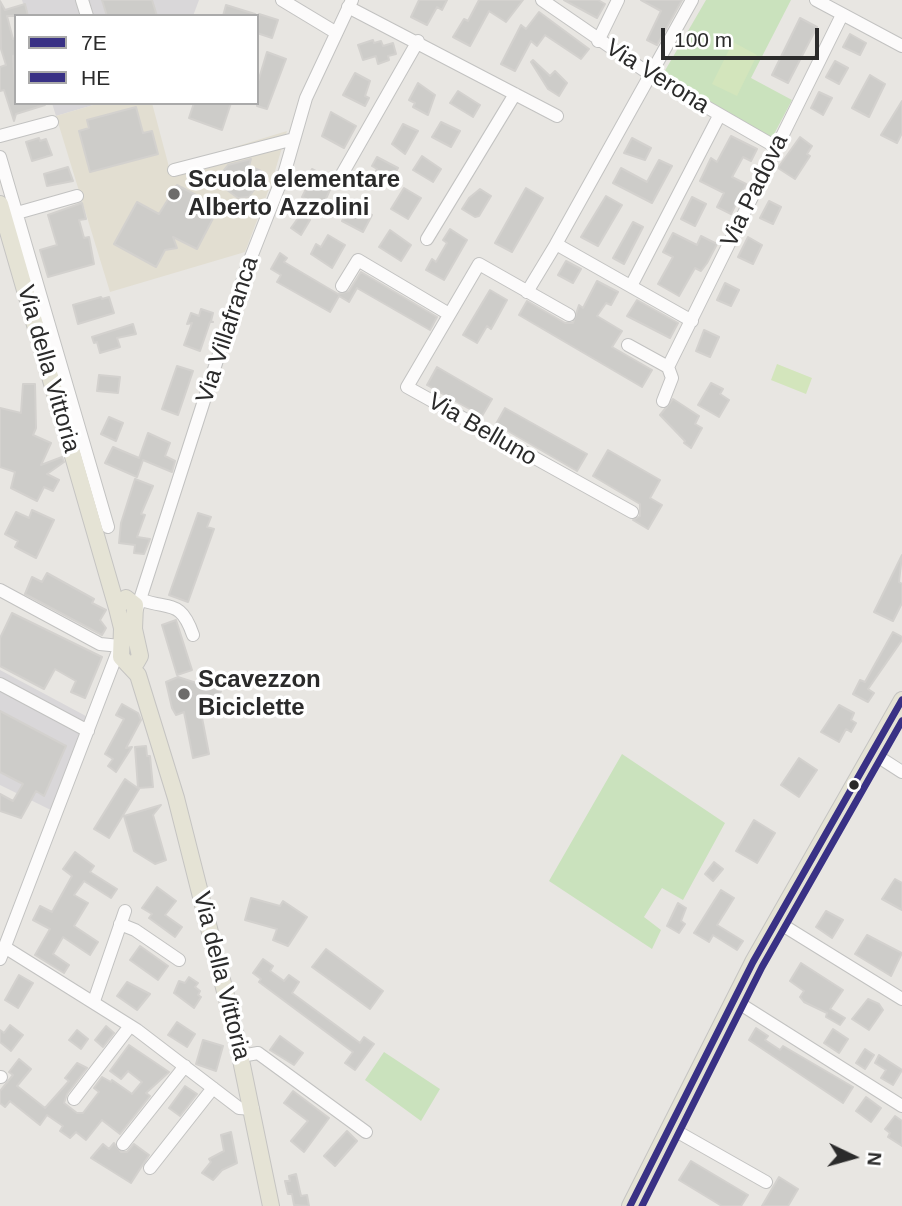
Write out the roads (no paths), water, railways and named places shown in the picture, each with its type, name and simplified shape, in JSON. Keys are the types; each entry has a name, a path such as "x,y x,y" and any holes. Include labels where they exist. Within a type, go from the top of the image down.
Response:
{"main road":[{"name":"Via della Vittoria","path":"7,211 102,531 130,604 134,629 132,661"},
{"name":"Via della Vittoria","path":"130,604 122,628 120,646 149,683 161,748 212,933 241,1056 271,1206"},
{"path":"630,1206 776,921 902,699"}],"street":[{"path":"282,0 335,33"},
{"name":"Via Verona","path":"542,0 598,41 652,75 776,147"},
{"path":"598,41 618,0"},
{"path":"569,315 527,292 692,0"},
{"path":"816,0 902,46"},
{"path":"350,3 557,116"},
{"name":"Via Villafranca","path":"130,604 145,587 233,309 276,198 306,98 350,3"},
{"name":"Via Padova","path":"663,401 672,378 668,368 842,15"},
{"path":"341,176 418,41"},
{"path":"427,239 515,94"},
{"path":"631,286 719,116"},
{"path":"0,136 52,122"},
{"path":"174,170 294,139"},
{"path":"0,157 7,211 77,196"},
{"path":"556,244 692,320"},
{"path":"342,286 358,260 449,314"},
{"name":"Via Belluno","path":"527,292 479,264 407,387 632,512"},
{"path":"628,345 668,368"},
{"path":"0,590 100,644 120,646 3,953 94,1002 239,1108 253,1109"},
{"path":"130,604 175,607 187,620 192,635"},
{"path":"110,674 132,661"},
{"path":"0,684 88,730"},
{"path":"871,751 902,772"},
{"path":"94,1002 125,911"},
{"path":"776,921 902,999"},
{"path":"120,924 135,929 179,960"},
{"path":"734,1000 902,1106"},
{"path":"74,1099 130,1026"},
{"path":"241,1056 258,1053 366,1132"},
{"path":"123,1144 185,1066"},
{"path":"150,1168 213,1088"},
{"path":"669,1127 766,1182"}],"place":[{"name":"Scuola elementare Alberto Azzolini","path":"174,194"},
{"name":"Scavezzon Biciclette","path":"184,694"}]}
